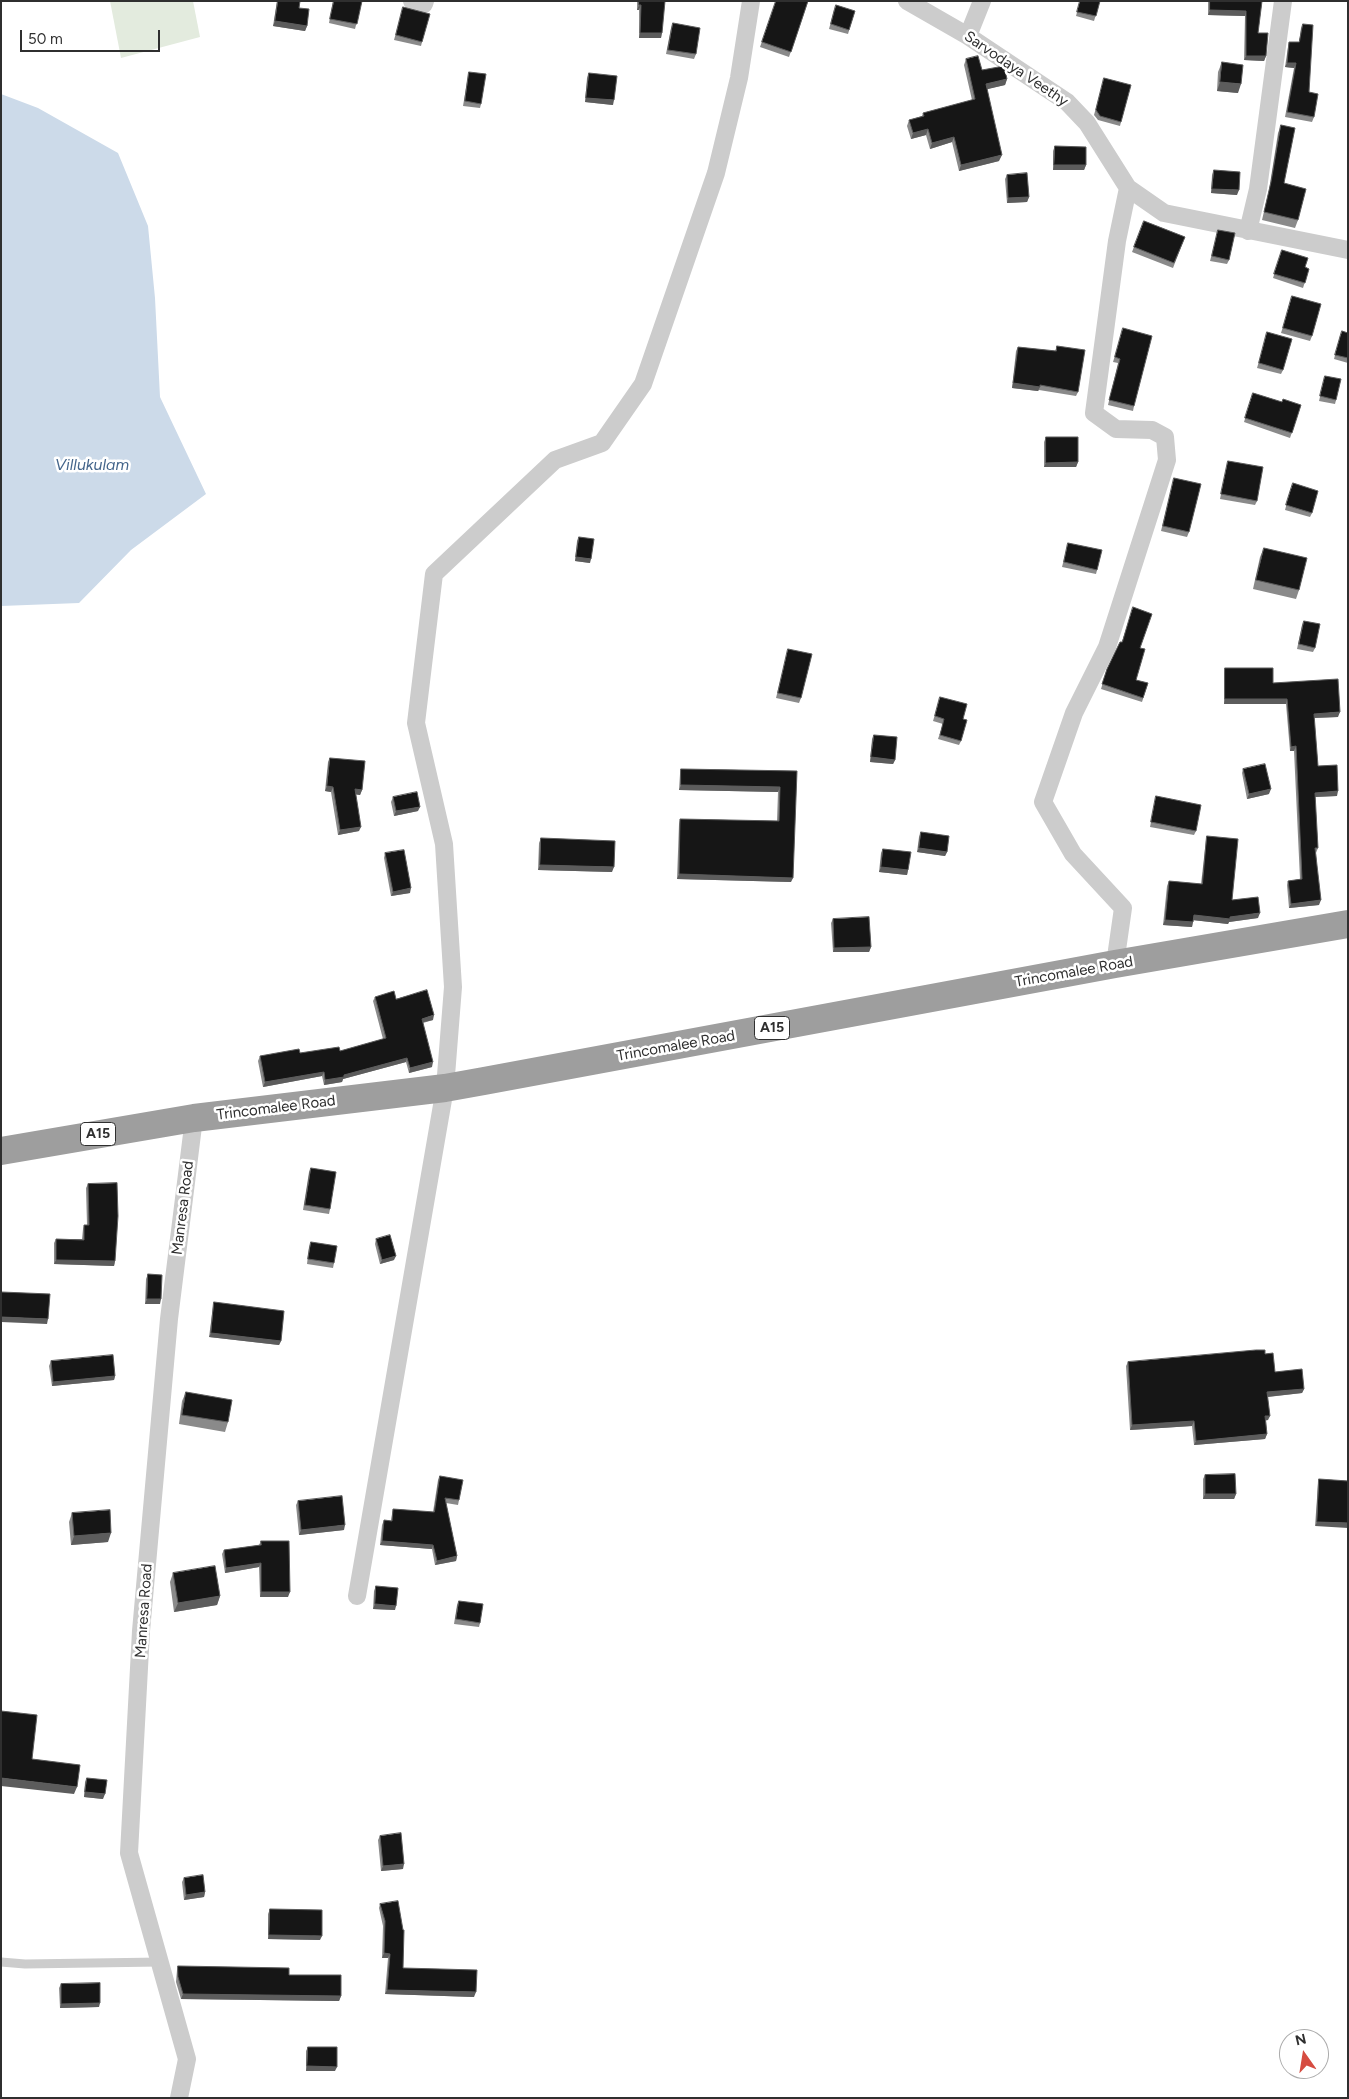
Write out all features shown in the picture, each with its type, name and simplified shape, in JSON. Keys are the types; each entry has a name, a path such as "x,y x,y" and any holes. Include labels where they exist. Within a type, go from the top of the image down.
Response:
{"highway":[{"name":"Trincomalee Road","path":"1,1151 194,1118 445,1088 1116,964 1348,924"}],"street":[{"path":"412,1 424,4 425,1"},
{"path":"357,1596 445,1088 453,987 444,844 416,723 434,574 556,460 602,443 643,384 716,173 739,78 750,1"},
{"name":"Sarvodaya Veethy","path":"907,1 968,36 1067,102 1087,123 1128,188 1164,213 1348,250"},
{"path":"968,36 982,1"},
{"path":"1248,230 1258,189 1283,1"},
{"path":"1116,964 1123,908 1073,854 1043,802 1074,713 1107,647 1167,460 1165,437 1152,430 1116,429 1094,412 1117,241 1128,188"},
{"name":"Manresa Road","path":"179,2098 187,2059 129,1853 141,1631 169,1319 194,1118"}],"lane":[{"path":"1,1962 26,1964 161,1962"}],"shaded area":[{"path":"110,1 193,1 200,37 121,58"}],"water":[{"name":"Villukulam","path":"1,94 38,108 118,153 148,226 155,298 160,397 206,494 131,550 79,603 1,606"}],"building":[{"path":"278,1 300,1 299,8 309,9 307,26 275,21"},
{"path":"334,1 362,1 357,24 330,19"},
{"path":"639,1 665,1 662,33 640,33 641,5 639,5"},
{"path":"776,1 808,1 791,52 762,42"},
{"path":"1080,1 1100,1 1096,16 1077,12"},
{"path":"1210,1 1262,1 1258,33 1268,33 1266,56 1246,56 1246,11 1210,10"},
{"path":"836,5 855,11 849,30 831,24"},
{"path":"403,7 430,14 422,42 396,35"},
{"path":"673,23 700,28 696,54 668,50"},
{"path":"1303,24 1313,25 1309,92 1318,94 1314,117 1287,112 1296,63 1287,63 1289,42 1299,42"},
{"path":"978,56 982,70 1004,66 1007,79 986,84 1002,155 961,165 954,137 932,143 928,129 913,133 909,120 924,116 923,113 975,99 966,59"},
{"path":"1222,62 1243,65 1241,84 1220,82"},
{"path":"469,72 486,74 481,104 465,101"},
{"path":"589,73 617,76 614,100 586,98"},
{"path":"1104,78 1131,85 1121,122 1100,116 1096,110"},
{"path":"1281,125 1295,128 1284,183 1306,189 1298,220 1264,212"},
{"path":"1055,146 1086,147 1086,165 1054,165"},
{"path":"1214,170 1240,172 1239,190 1212,189"},
{"path":"1027,173 1029,197 1008,198 1007,175"},
{"path":"1144,221 1185,237 1174,263 1134,247"},
{"path":"1218,230 1235,233 1229,260 1212,256"},
{"path":"1282,250 1308,258 1305,267 1309,269 1305,283 1274,274"},
{"path":"1292,296 1321,304 1312,336 1283,328"},
{"path":"1123,328 1152,336 1134,406 1109,400 1120,359 1115,357"},
{"path":"1342,331 1348,333 1348,358 1335,355"},
{"path":"1267,332 1292,339 1283,370 1259,363"},
{"path":"1057,346 1085,350 1078,392 1040,385 1040,387 1013,383 1018,347 1056,351"},
{"path":"1325,376 1341,379 1336,400 1320,396"},
{"path":"1253,393 1282,402 1283,399 1301,405 1292,433 1245,418"},
{"path":"1046,437 1078,437 1078,462 1046,463"},
{"path":"1228,461 1263,467 1257,501 1221,494"},
{"path":"1174,478 1201,484 1189,532 1163,526"},
{"path":"1293,483 1318,491 1312,513 1286,505"},
{"path":"579,537 594,539 591,559 576,557"},
{"path":"1068,543 1102,550 1097,570 1064,562"},
{"path":"1264,548 1307,558 1299,590 1256,580"},
{"path":"1133,607 1152,614 1140,648 1145,649 1136,680 1148,683 1143,698 1102,684 1107,669 1120,642 1122,642"},
{"path":"1304,621 1320,624 1315,648 1299,644"},
{"path":"788,649 812,654 801,698 778,693"},
{"path":"1225,668 1273,668 1273,683 1338,679 1340,712 1314,714 1318,766 1337,765 1338,791 1315,793 1318,848 1315,848 1321,900 1291,904 1288,881 1302,879 1296,746 1291,747 1287,699 1225,699"},
{"path":"940,697 967,704 963,719 967,720 961,741 940,735 944,719 935,716"},
{"path":"874,735 897,737 895,760 871,757"},
{"path":"330,758 365,761 362,790 355,789 361,827 340,830 333,787 327,786"},
{"path":"1265,764 1271,789 1249,794 1243,769"},
{"path":"681,769 797,771 793,878 679,874 680,819 779,821 780,787 681,785"},
{"path":"417,792 420,807 396,811 393,797"},
{"path":"1156,796 1201,805 1196,831 1151,822"},
{"path":"921,832 949,836 947,852 919,848"},
{"path":"1207,836 1238,839 1232,900 1258,897 1260,913 1230,917 1230,919 1194,915 1193,922 1165,920 1169,881 1202,884"},
{"path":"541,838 615,841 614,867 540,865"},
{"path":"883,849 911,852 908,870 881,867"},
{"path":"404,850 411,888 393,892 385,853"},
{"path":"869,917 871,947 834,948 833,919"},
{"path":"427,990 434,1015 422,1019 433,1062 410,1068 407,1058 344,1075 344,1077 325,1080 324,1072 265,1082 260,1056 299,1049 300,1053 339,1047 340,1051 386,1038 375,997 394,991 396,999"},
{"path":"311,1168 336,1172 330,1209 305,1205"},
{"path":"117,1183 118,1216 115,1261 56,1260 56,1239 84,1240 84,1225 89,1225 88,1184"},
{"path":"390,1235 396,1256 382,1260 376,1239"},
{"path":"311,1242 337,1246 334,1263 308,1259"},
{"path":"148,1274 162,1275 161,1299 147,1299"},
{"path":"1,1292 50,1294 48,1319 1,1317"},
{"path":"214,1302 284,1311 281,1341 211,1333"},
{"path":"1265,1350 1265,1354 1273,1353 1275,1372 1302,1369 1304,1389 1267,1392 1270,1416 1265,1416 1267,1434 1196,1441 1194,1421 1132,1425 1128,1362"},
{"path":"113,1355 115,1376 53,1382 51,1361"},
{"path":"186,1392 232,1400 228,1422 182,1415"},
{"path":"1235,1474 1236,1494 1205,1494 1205,1475"},
{"path":"440,1476 463,1480 459,1500 445,1498 457,1556 437,1561 433,1545 382,1541 384,1520 392,1521 393,1509 434,1512"},
{"path":"1319,1479 1348,1481 1348,1523 1317,1522"},
{"path":"342,1496 345,1525 301,1530 298,1501"},
{"path":"110,1510 111,1533 74,1536 72,1513"},
{"path":"261,1541 289,1541 290,1592 261,1592 261,1563 226,1568 224,1550 261,1545"},
{"path":"215,1566 220,1596 178,1603 173,1573"},
{"path":"376,1586 398,1588 396,1606 375,1604"},
{"path":"459,1601 483,1604 480,1623 456,1619"},
{"path":"1,1711 37,1715 32,1759 80,1765 77,1787 1,1778"},
{"path":"87,1778 107,1780 105,1794 85,1792"},
{"path":"401,1833 404,1864 383,1866 380,1836"},
{"path":"203,1875 205,1892 186,1895 184,1878"},
{"path":"398,1901 404,1930 403,1968 477,1970 476,1992 387,1990 390,1954 384,1953 385,1921 380,1904"},
{"path":"270,1909 322,1910 322,1936 269,1935"},
{"path":"178,1966 289,1968 289,1975 341,1975 341,1996 183,1994 178,1977"},
{"path":"100,1983 100,2003 61,2004 61,1984"},
{"path":"308,2047 337,2047 337,2067 307,2066"}]}
